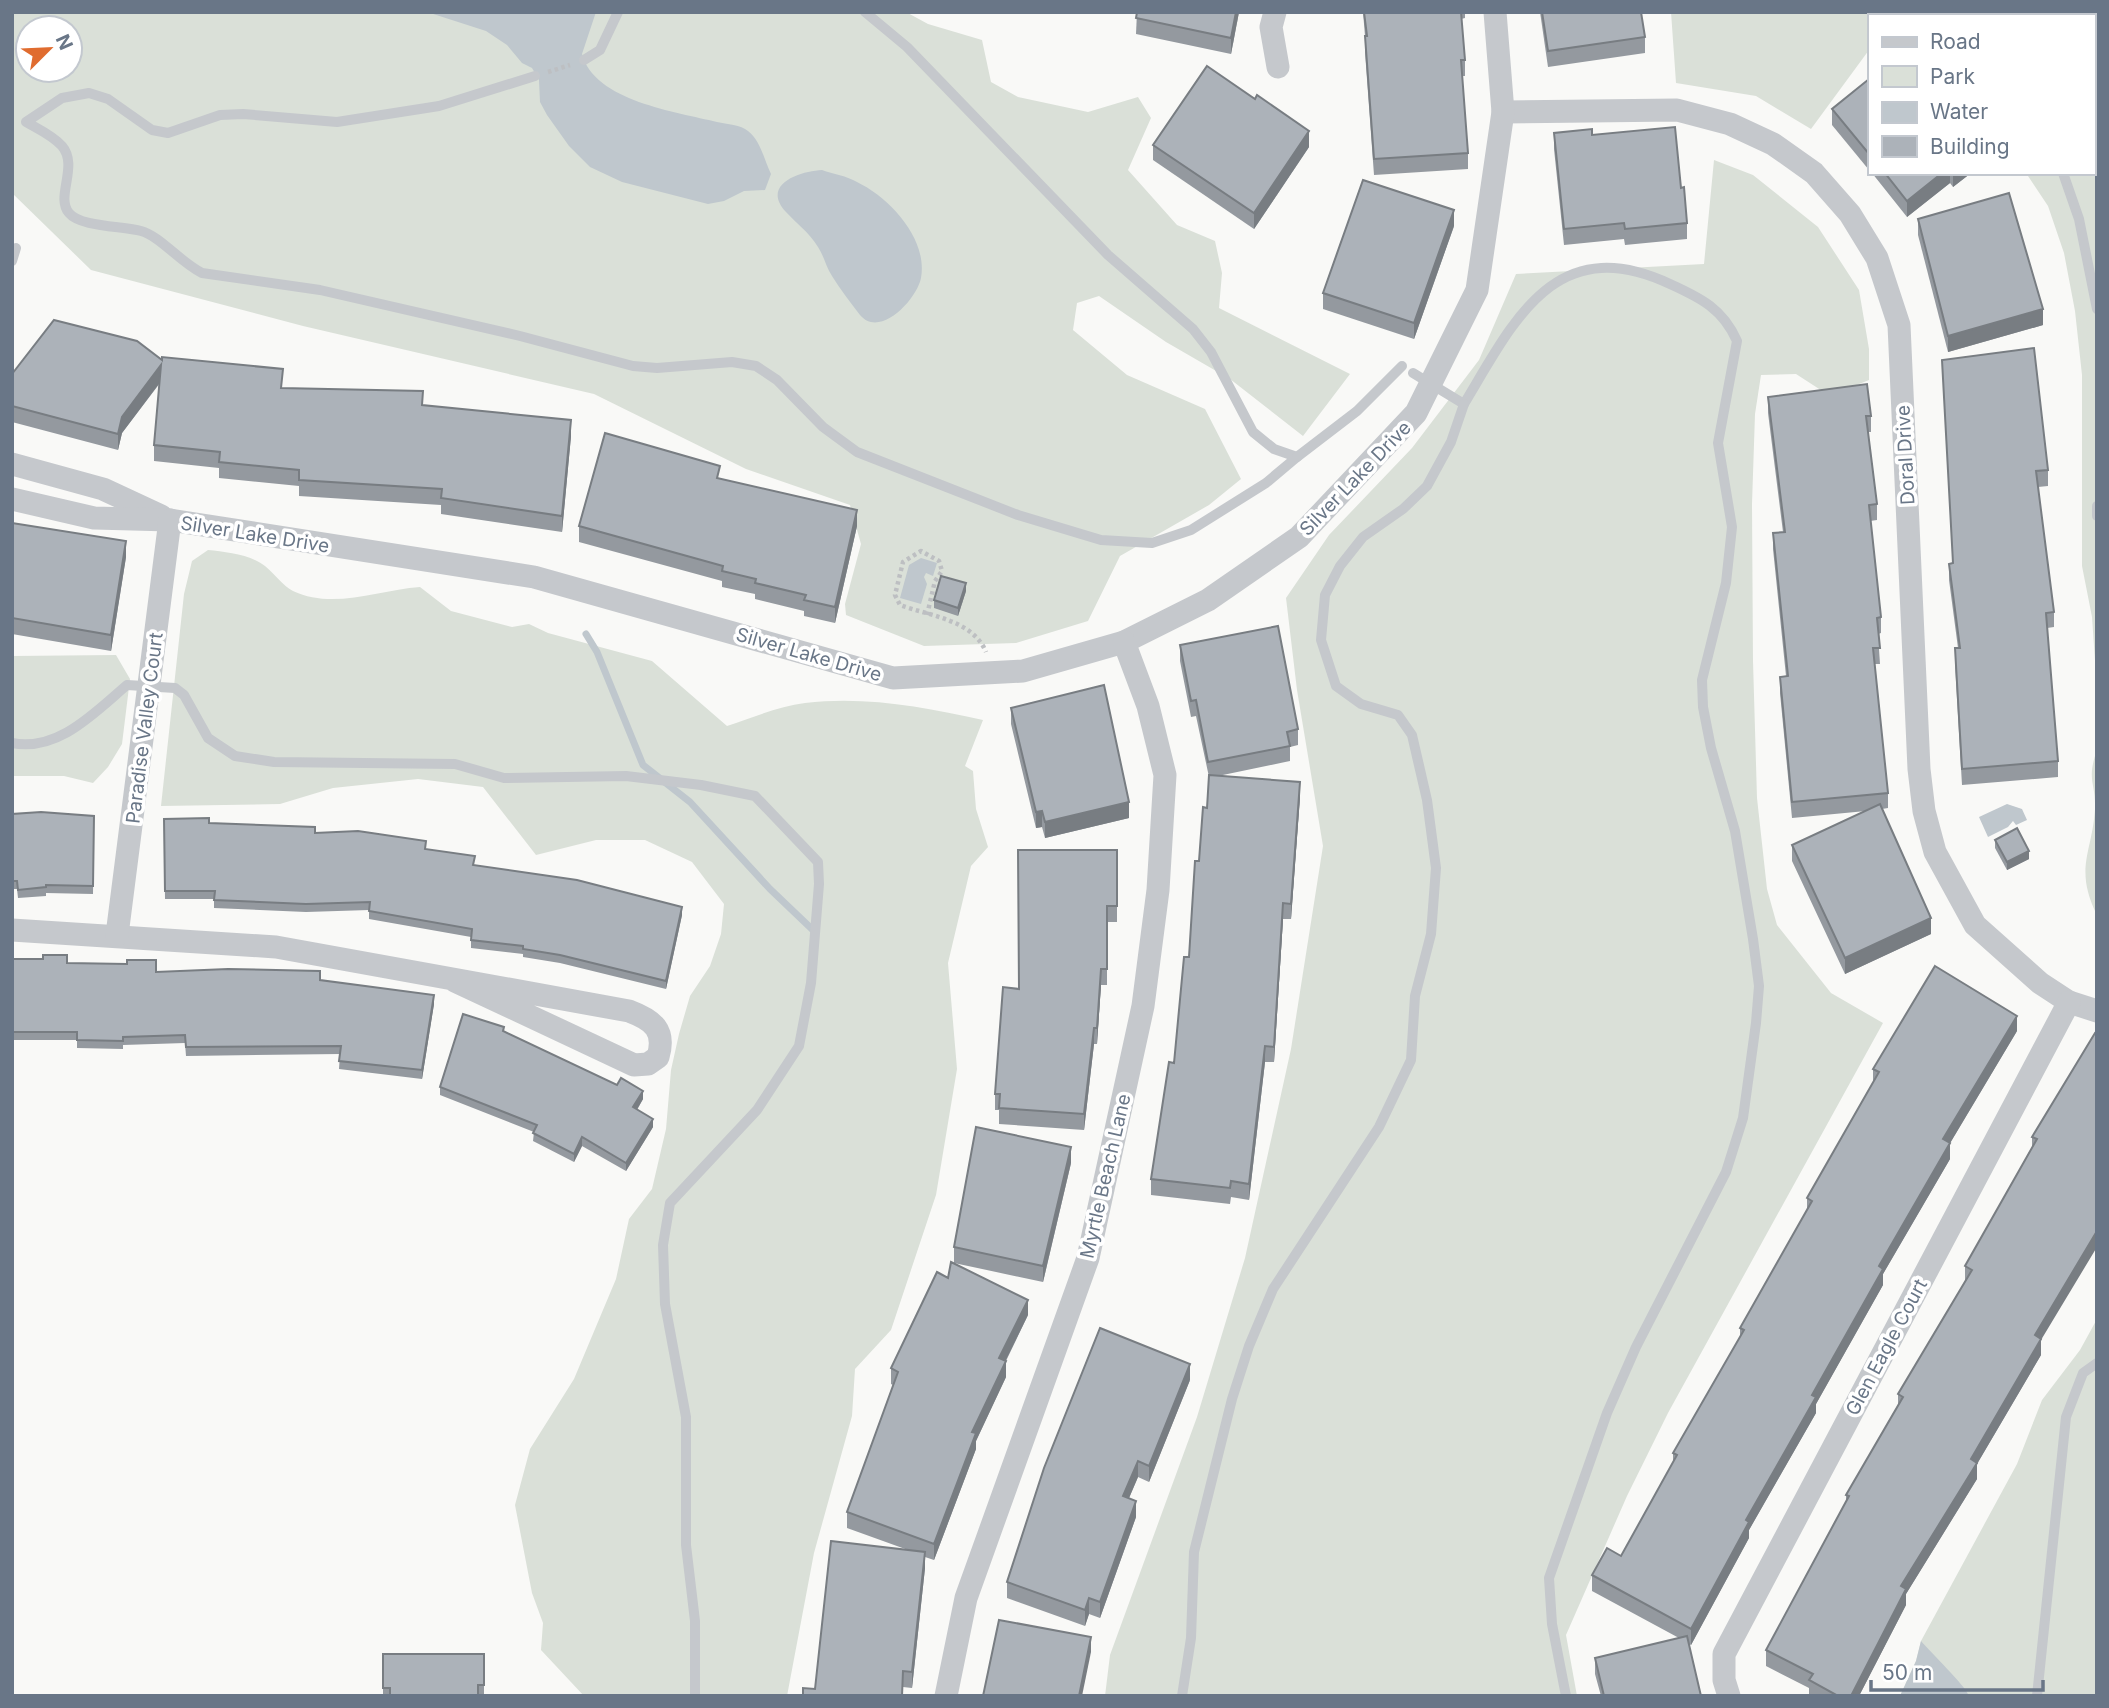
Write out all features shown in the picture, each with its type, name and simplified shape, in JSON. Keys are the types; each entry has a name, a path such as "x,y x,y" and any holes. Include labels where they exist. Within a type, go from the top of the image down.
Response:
{"street":[{"path":"1275,12 1271,27 1278,67"},
{"name":"Silver Lake Drive","path":"12,499 94,518 170,520 534,578 893,678 1023,671 1124,642 1208,600 1299,537 1416,413 1422,378 1477,290 1503,112 1495,12"},
{"name":"Doral Drive","path":"1503,112 1677,110 1730,124 1773,144 1814,173 1850,214 1877,258 1899,325 1919,769 1924,811 1935,852 1975,925 2011,960 2069,1002 2097,1011"},
{"name":"Silver Lake Drive","path":"12,464 103,489 170,520"},
{"name":"Paradise Valley Court","path":"117,935 170,520"},
{"name":"Myrtle Beach Lane","path":"946,1696 966,1598 1088,1258 1143,1006 1158,890 1165,775 1148,706 1124,642"},
{"path":"12,930 276,947 629,1011 649,1018 659,1030 662,1043 659,1057 648,1064 634,1065 455,981"},
{"name":"Glen Eagle Court","path":"1729,1696 1724,1680 1724,1654 2069,1002"}],"lane":[{"path":"584,60 600,50 618,12"},
{"path":"865,12 907,47 1108,255 1193,329 1210,352 1253,432 1274,449 1297,457"},
{"path":"26,122 62,98 89,93 108,99 152,130 168,133 220,115 243,114 337,122 439,106 535,76"},
{"path":"12,120 26,122 64,148 69,162 65,203 69,213 83,221 144,232 159,240 186,265 202,273 320,290 507,333 633,366 657,368 732,362 756,366 777,380 823,427 857,452 1018,515 1101,540 1152,542 1191,530 1266,484 1357,411 1402,366"},
{"path":"2064,175 2079,219 2097,309"},
{"path":"12,261 16,248"},
{"path":"1182,1696 1191,1638 1194,1552 1232,1399 1249,1346 1273,1289 1379,1127 1411,1060 1415,996 1431,934 1436,868 1427,800 1412,735 1398,715 1361,704 1336,685 1321,640 1325,596 1340,566 1363,537 1403,509 1427,486 1451,442 1464,404 1514,321 1540,292 1564,278 1606,266 1653,275 1698,296 1717,309 1737,341 1718,443 1732,527 1726,583 1702,680 1703,707 1711,748 1735,831 1759,986 1743,1118 1726,1172 1636,1347 1607,1413 1549,1578 1552,1623 1566,1696"},
{"path":"1422,378 1464,404"},
{"path":"2097,506 2097,516"},
{"path":"12,743 31,747 75,728 127,685 175,688 184,695 208,738 235,756 274,762 455,764 504,778 626,776 701,785 755,796 818,862 819,884 811,984 799,1046 757,1110 670,1203 663,1245 665,1304 686,1417 686,1545 695,1621 695,1696"},
{"path":"2037,1696 2066,1418 2083,1373 2097,1363"}],"path":[{"path":"535,76 584,60"},
{"path":"927,615 935,581 942,570 939,561 921,551 903,562 895,595 900,605 927,615 952,622 978,636 993,673"}],"green space":[{"path":"12,12 906,12 928,24 982,40 991,82 1018,97 1088,112 1138,97 1151,118 1128,170 1177,225 1215,241 1222,273 1219,308 1350,374 1303,436 1230,379 1166,342 1099,296 1077,303 1073,330 1127,375 1205,409 1241,479 1209,505 1120,556 1088,621 1016,643 924,646 846,615 845,604 861,544 850,505 746,469 594,394 303,326 91,270 12,193"},
{"path":"1671,12 1896,12 1868,14 1868,51 1811,129 1756,96 1676,83"},
{"path":"2094,12 2097,16 2097,690 2092,617 2082,566 2082,375 2075,311 2064,253 2048,206 2027,175 2095,175 2095,14 1940,14"},
{"path":"1714,160 1753,175 1818,227 1859,290 1869,349 1869,380 1830,396 1796,374 1761,375 1755,414 1752,504 1757,798 1767,889 1777,925 1831,993 1883,1023 1668,1413 1627,1496 1566,1635 1577,1696 1105,1696 1110,1655 1197,1417 1245,1258 1291,1049 1323,846 1297,690 1286,598 1329,535 1412,448 1479,360 1516,274 1704,264"},
{"path":"208,550 252,559 265,566 289,589 308,596 340,599 420,587 451,611 512,627 529,624 548,633 652,661 727,726 785,707 828,701 895,704 983,720 965,766 973,771 976,809 988,847 971,866 948,963 957,1069 936,1195 891,1330 855,1369 852,1416 814,1553 787,1696 584,1696 541,1650 543,1623 532,1593 515,1505 530,1449 574,1379 616,1279 629,1219 652,1189 666,1129 671,1070 679,1034 690,996 710,966 721,934 724,904 692,862 645,840 596,840 536,855 483,787 418,779 333,788 280,804 161,806 184,594 192,561"},
{"path":"116,655 130,679 122,744 108,767 93,783 64,776 12,776 12,656"},
{"path":"2097,750 2097,915 2090,899 2085,873 2095,809 2092,775"},
{"path":"2097,1319 2097,1696 1900,1696 1916,1661 1921,1641 2017,1464 2042,1400 2080,1350"}],"water":[{"path":"427,12 596,12 582,54 590,70 619,94 639,102 745,129 756,140 771,174 765,190 744,191 724,201 708,204 622,182 590,167 569,146 547,115 540,102 539,80 532,68 522,63 507,45 486,31"},
{"path":"822,170 849,178 870,189 894,209 913,235 922,263 921,278 913,296 887,319 868,321 860,315 832,276 820,250 779,202 780,187 786,181 804,173"},
{"path":"921,558 937,563 933,576 926,573 924,577 927,584 921,604 900,598 909,565"},
{"path":"2007,804 2022,809 2027,820 2016,825 2013,821 2008,827 1988,837 1979,817"},
{"path":"1921,1641 1969,1696 1900,1696 1916,1661"}],"building":[{"path":"1137,12 1236,12 1231,38 1136,18"},
{"path":"1364,12 1461,12 1465,60 1461,60 1468,153 1374,159"},
{"path":"1542,12 1641,12 1645,37 1548,51"},
{"path":"1207,66 1255,99 1257,95 1309,131 1254,213 1153,145"},
{"path":"1868,80 1868,153 1832,109"},
{"path":"1675,127 1687,223 1625,229 1624,223 1564,229 1554,133 1592,129 1592,135"},
{"path":"1887,175 1940,175 1907,201"},
{"path":"1363,180 1454,210 1414,323 1323,293"},
{"path":"2009,193 2043,309 1948,336 1918,219"},
{"path":"54,320 137,341 162,360 162,357 283,369 281,388 423,391 422,405 571,420 562,516 441,498 442,489 299,480 299,470 219,462 220,452 154,445 161,365 122,417 118,434 12,406 12,374"},
{"path":"2034,348 2048,470 2036,471 2054,612 2046,613 2058,761 1962,769 1955,648 1960,648 1949,564 1953,563 1942,360"},
{"path":"1867,384 1871,416 1866,416 1877,504 1869,505 1881,617 1877,618 1880,648 1873,648 1888,793 1792,802 1780,677 1788,676 1773,533 1785,532 1768,397"},
{"path":"605,433 720,466 717,478 857,510 835,607 804,600 806,595 755,583 756,579 722,571 723,566 579,526"},
{"path":"12,523 126,541 111,635 12,618"},
{"path":"941,576 966,583 958,608 934,600"},
{"path":"1278,626 1298,729 1287,732 1290,746 1208,762 1196,700 1191,701 1180,645"},
{"path":"1104,685 1129,802 1045,822 1042,811 1036,812 1011,708"},
{"path":"1209,775 1300,782 1291,904 1283,903 1274,1047 1265,1046 1249,1184 1231,1181 1230,1188 1151,1179 1169,1062 1174,1063 1184,957 1189,957 1195,861 1199,861 1203,807 1207,808"},
{"path":"1880,804 1931,918 1845,958 1792,845"},
{"path":"41,812 94,816 93,886 46,885 18,890 17,881 12,881 12,814"},
{"path":"209,818 209,823 315,827 315,833 358,831 426,841 425,849 475,856 473,865 577,880 682,907 666,981 560,955 523,949 523,946 471,940 472,929 369,911 370,902 306,904 214,900 215,891 165,891 164,819"},
{"path":"2017,828 2029,851 2007,862 1995,840"},
{"path":"1018,850 1117,850 1117,906 1107,906 1107,969 1101,969 1097,1028 1094,1028 1084,1114 999,1108 1000,1094 995,1094 1003,987 1019,989"},
{"path":"43,955 67,955 67,963 127,964 127,960 156,960 156,972 228,969 320,971 320,980 434,995 422,1070 339,1061 341,1046 186,1047 185,1035 123,1037 123,1041 77,1040 77,1032 12,1032 12,959 43,959"},
{"path":"1935,966 2017,1016 1943,1139 1950,1143 1879,1266 1883,1269 1812,1395 1816,1397 1746,1520 1749,1522 1691,1629 1592,1575 1607,1548 1621,1556 1677,1455 1673,1453 1744,1330 1740,1328 1812,1201 1807,1198 1879,1072 1873,1069"},
{"path":"463,1014 504,1027 503,1031 617,1085 621,1078 643,1091 633,1107 653,1119 626,1163 582,1137 574,1154 533,1133 537,1125 440,1087"},
{"path":"2095,1033 2097,1231 2035,1335 2041,1339 1971,1459 1977,1463 1901,1586 1906,1589 1851,1696 1838,1696 1809,1680 1813,1674 1766,1650 1849,1496 1846,1495 1903,1397 1898,1394 1972,1270 1965,1266 2037,1139 2032,1137"},
{"path":"976,1127 1071,1147 1043,1266 954,1247"},
{"path":"951,1262 1028,1300 999,1358 1006,1361 972,1432 976,1433 934,1544 847,1512 898,1372 891,1368 937,1272 948,1278"},
{"path":"1100,1328 1190,1364 1149,1466 1138,1461 1123,1496 1136,1501 1100,1602 1089,1598 1085,1610 1007,1582 1044,1468"},
{"path":"831,1541 925,1552 912,1672 903,1671 902,1696 803,1696 803,1688 815,1689"},
{"path":"999,1620 1091,1637 1079,1696 983,1696"},
{"path":"1687,1636 1701,1696 1604,1696 1595,1658"},
{"path":"383,1654 484,1654 484,1685 478,1685 478,1696 390,1696 390,1688 383,1688"}],"waterway":[{"path":"586,634 597,652 643,765 690,802 770,889 815,932"}]}
